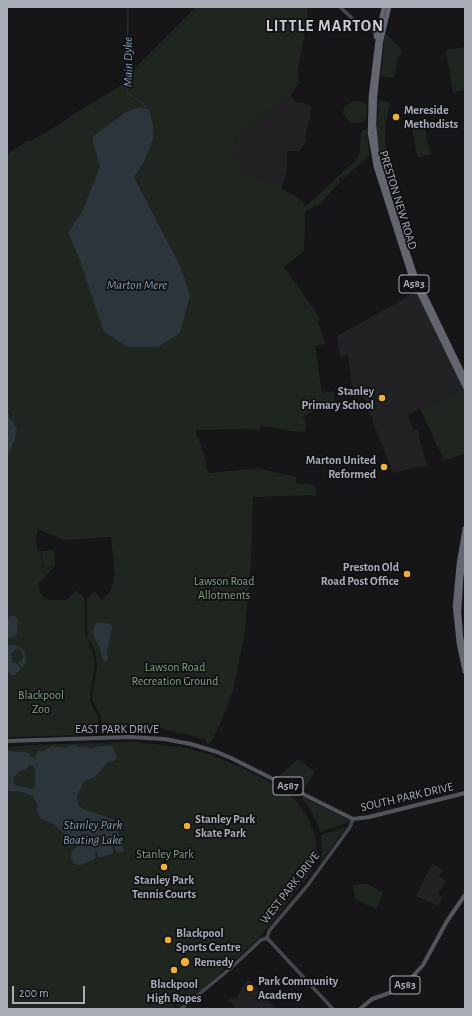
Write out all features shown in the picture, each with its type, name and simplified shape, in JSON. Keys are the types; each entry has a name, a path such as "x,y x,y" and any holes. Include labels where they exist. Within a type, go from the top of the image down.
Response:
{"highway":[{"name":"PRESTON NEW ROAD","path":"384,7 378,30 371,88 372,146 377,171 409,272 465,387"},
{"name":"PRESTON NEW ROAD","path":"388,7 378,30 378,66 372,125 379,166 413,271 465,378"},
{"path":"465,528 458,569 455,606 458,644 465,672"},
{"path":"465,551 461,578 459,612 461,638 465,656"}],"main road":[{"name":"EAST PARK DRIVE","path":"7,741 129,737 164,739 191,744 231,758 353,819"},
{"name":"SOUTH PARK DRIVE","path":"353,819 368,817 465,793"},
{"name":"A583","path":"360,1009 372,999 398,990 413,976 423,965 447,922 465,895"}],"street":[{"path":"340,7 356,22 366,27 378,30"},
{"name":"WEST PARK DRIVE","path":"181,1009 232,967 261,940 266,938 269,931 307,886 350,827 353,819"},
{"path":"266,938 333,1009"}],"shaded area":[{"path":"298,80 300,83 290,96 298,103 302,102 312,107 305,138 307,140 299,151 287,151 287,171 281,189 250,178 241,171 235,162 233,148 234,140 241,131 276,106"},
{"path":"418,291 465,387 408,415 413,430 418,430 420,442 428,465 393,473 362,391 353,394 348,355 340,357 337,336"},
{"path":"432,863 443,870 439,876 446,881 438,894 442,897 438,906 416,896"},
{"name":"Park Community Academy","path":"248,979 276,1009 236,1009 229,1000 237,997"}],"green space":[{"path":"196,7 307,7 308,17 298,69 298,80 276,106 241,131 234,140 233,148 235,161 240,169 251,177 279,187 303,201 305,207 356,160 359,155 361,133 363,130 367,130 369,156 346,176 343,178 341,177 339,179 340,182 318,206 316,205 305,212 304,251 284,267 320,318 318,322 325,344 315,346 322,393 334,391 335,401 303,416 306,425 305,432 260,426 259,432 253,429 196,430 196,435 200,442 202,451 204,452 205,466 210,473 258,468 296,477 296,483 314,485 317,495 253,497 251,563 244,638 233,690 212,741 207,744 205,739 160,728 108,728 107,722 102,723 100,714 92,700 97,667 95,652 87,636 87,598 94,591 102,600 111,590 115,576 111,537 63,540 38,529 36,540 37,551 41,551 42,568 53,568 39,583 40,593 46,599 63,600 68,599 76,590 84,598 85,633 93,653 95,663 90,699 92,707 98,717 98,732 83,735 7,737 7,154 27,141 30,141 57,126 72,115 127,82 129,74"},
{"path":"385,33 402,50 397,61 394,78 381,76"},
{"path":"465,47 465,90 453,93 446,50"},
{"path":"379,100 390,103 385,129 386,152 405,204 396,210 379,153 377,127"},
{"path":"353,101 366,104 367,117 363,122 353,123 343,114 344,107"},
{"path":"425,125 427,141 431,154 418,157 412,128 413,126"},
{"path":"465,387 465,454 444,460 420,409"},
{"path":"54,550 55,567 43,568 42,551"},
{"name":"Stanley Park","path":"133,742 181,747 211,755 245,769 286,791 294,798 307,816 315,835 317,854 312,871 259,938 199,992 178,1008 160,985 175,1007 172,1009 7,1009 7,747"},
{"path":"298,759 315,772 304,789 278,777"},
{"path":"300,796 349,820 349,822 321,832 311,811"},
{"path":"346,827 320,864 322,850 321,835"},
{"path":"368,884 383,893 376,909 355,899 353,885"}],"water":[{"name":"Marton Mere","path":"137,108 149,109 153,126 153,139 144,162 134,177 181,268 190,295 180,333 158,347 128,347 104,332 79,258 68,233 82,212 100,167 92,137 126,112"},
{"path":"7,414 9,414 10,420 13,421 17,430 10,451 8,451 7,445"},
{"path":"11,616 15,616 18,619 17,634 15,637 8,638 7,619"},
{"path":"97,622 110,624 112,627 107,651 108,660 104,662 99,646 94,638 93,630"},
{"path":"7,645 15,645 20,647 25,652 26,662 22,668 18,663 23,659 21,650 18,648 11,654 12,662 18,664 21,669 15,675 11,675 7,670"},
{"name":"Stanley Park Boating Lake","path":"76,745 77,747 92,749 99,746 110,746 113,747 117,758 114,761 108,762 95,777 84,781 77,796 78,804 83,809 113,819 117,824 124,851 117,853 114,846 112,847 114,853 99,858 97,851 95,852 95,859 80,865 73,862 71,857 72,851 78,846 77,843 69,845 63,832 52,823 41,819 36,810 38,806 33,796 22,792 7,791 7,750 29,753 30,757 35,758 38,750 43,751 52,746 64,748","holes":["30,765 35,769 35,787 32,789 15,785 13,778 20,771 25,770"]}],"waterway":[{"name":"Main Dyke","path":"128,7 127,92 142,103 145,106 145,109"}],"place":[{"name":"Mereside Methodists","path":"396,117"},
{"name":"Stanley Primary School","path":"382,398"},
{"name":"Marton United Reformed","path":"384,467"},
{"name":"Preston Old Road Post Office","path":"407,574"},
{"name":"Stanley Park Skate Park","path":"187,826"},
{"name":"Stanley Park Tennis Courts","path":"164,867"},
{"name":"Blackpool Sports Centre","path":"168,940"},
{"name":"Remedy","path":"185,962"},
{"name":"Blackpool High Ropes","path":"174,970"},
{"name":"Park Community Academy","path":"250,988"}],"district":[{"name":"LITTLE MARTON","path":"325,26"}],"park label":[{"name":"Lawson Road Allotments","path":"224,588"},
{"name":"Lawson Road Recreation Ground","path":"175,674"},
{"name":"Blackpool Zoo","path":"41,702"}]}
